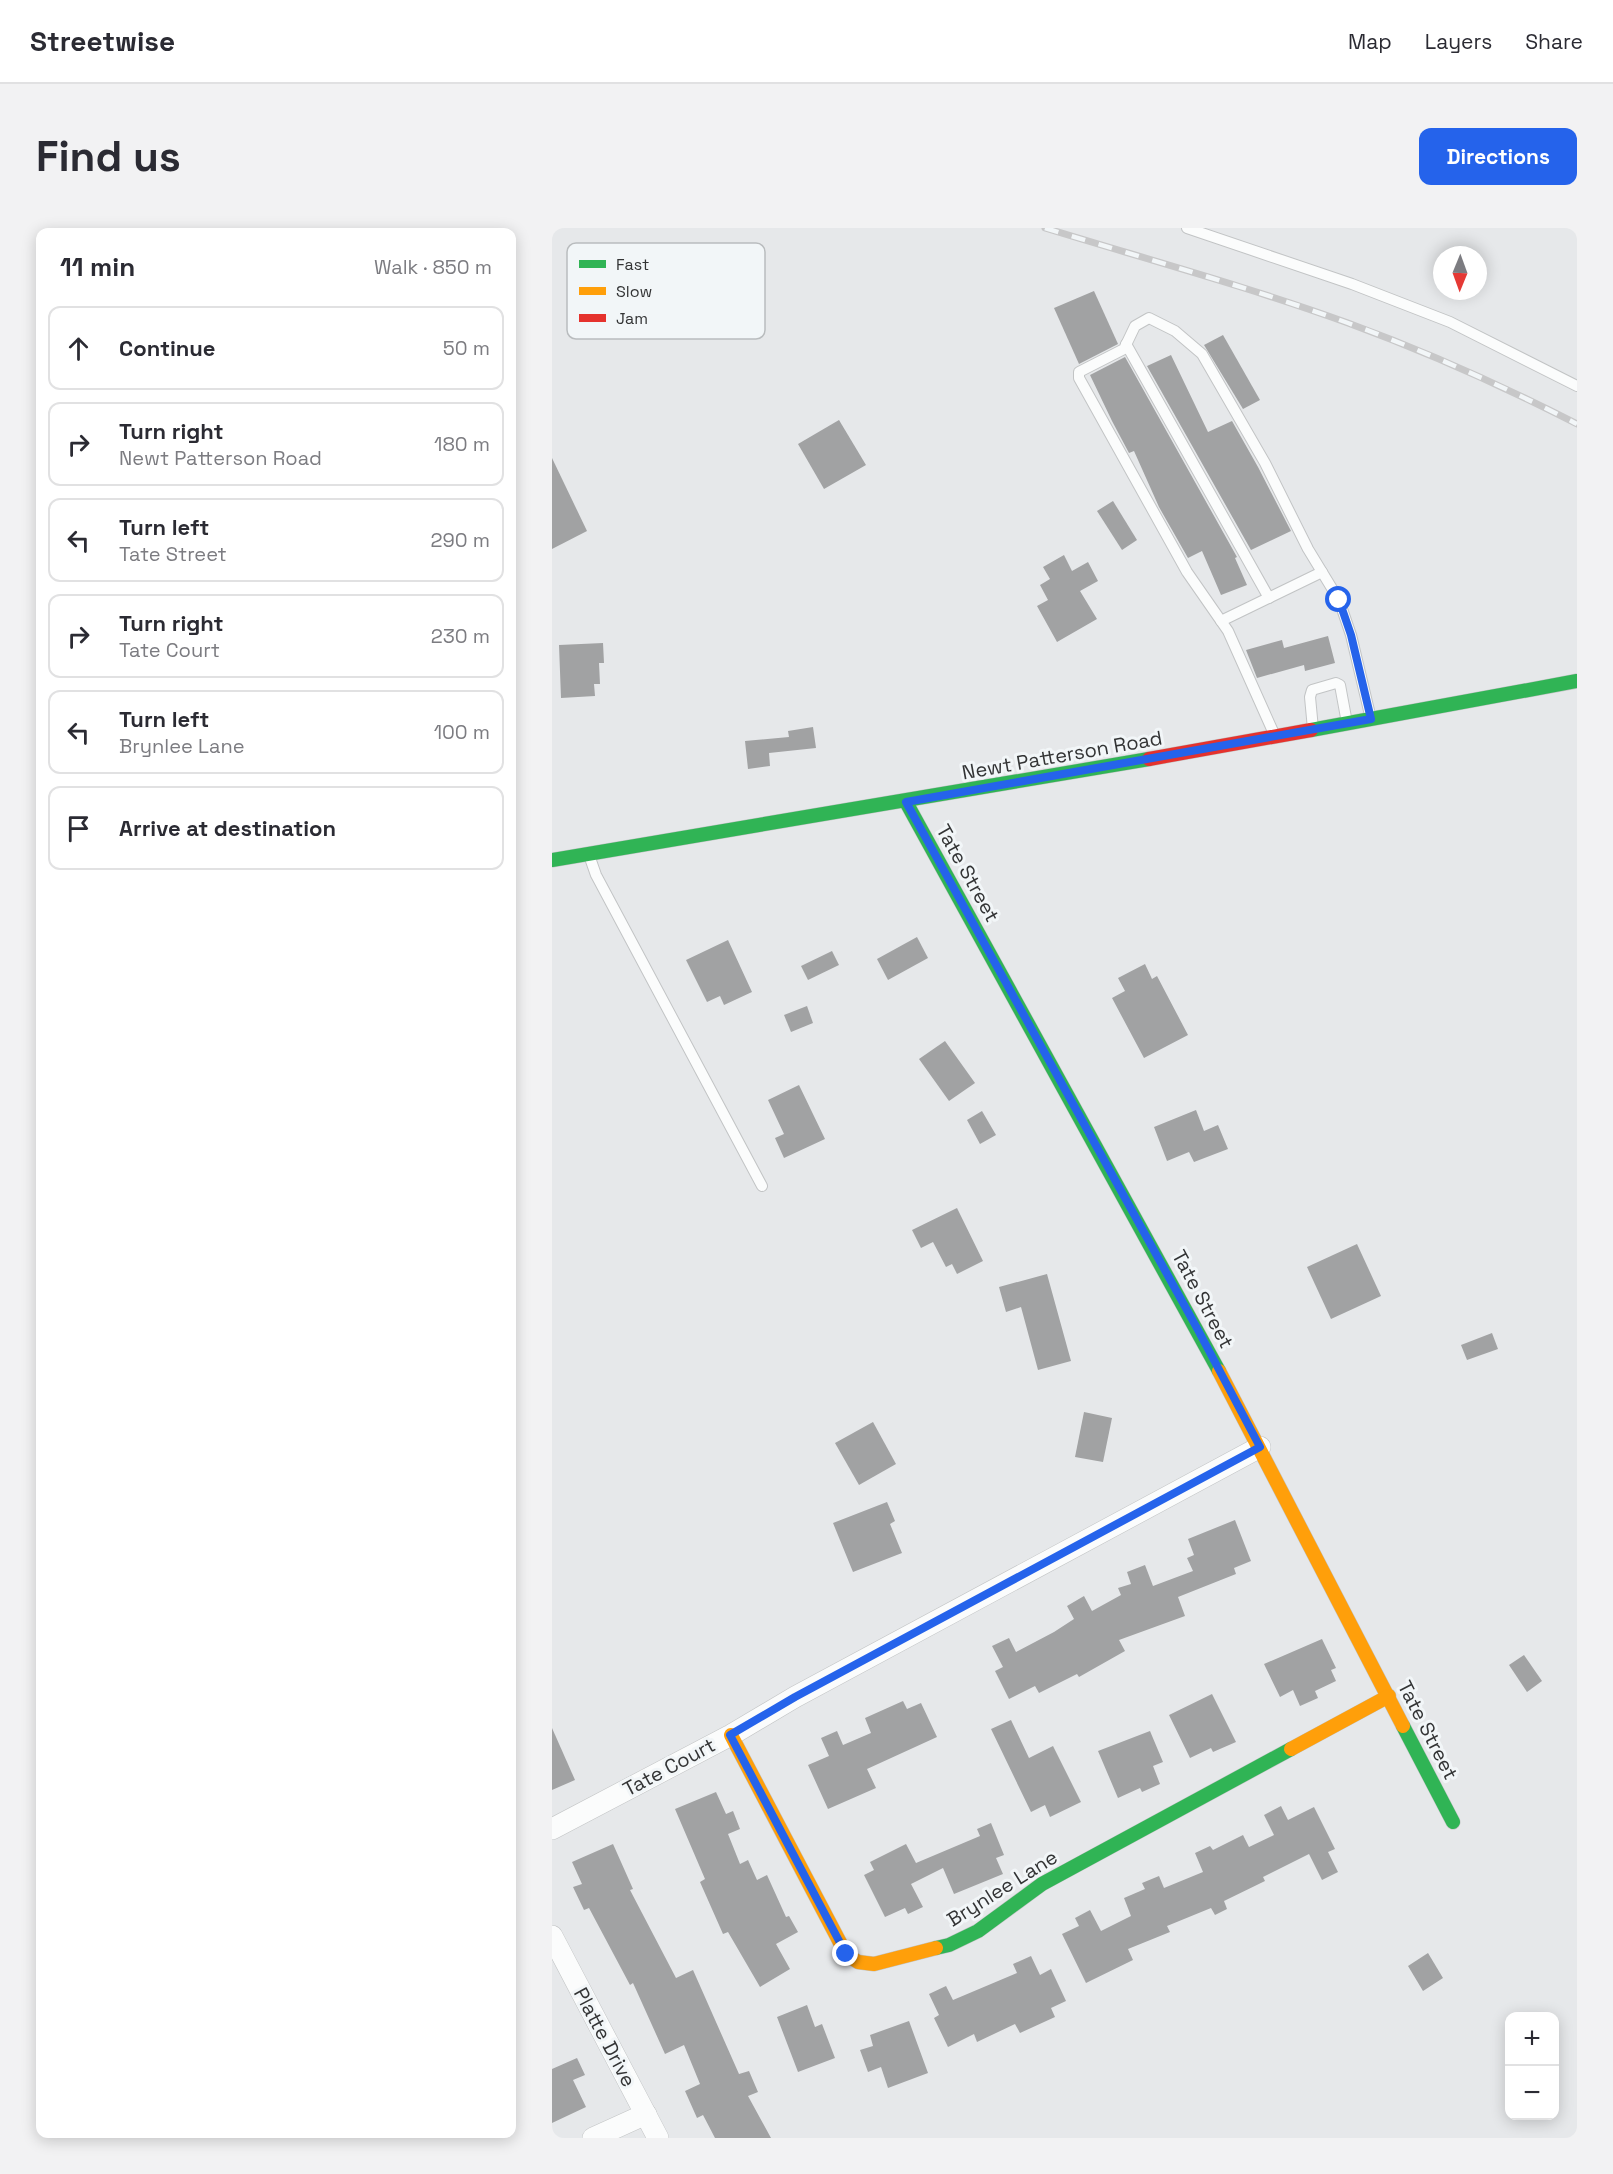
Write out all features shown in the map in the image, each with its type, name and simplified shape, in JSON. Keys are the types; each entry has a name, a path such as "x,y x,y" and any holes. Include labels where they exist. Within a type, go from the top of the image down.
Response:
{"street":[{"name":"Newt Patterson Road","path":"552,860 906,802 1577,681"},
{"name":"Tate Street","path":"906,802 1198,1330 1453,1822"},
{"name":"Tate Court","path":"552,1829 1260,1447"},
{"name":"Brynlee Lane","path":"730,1735 846,1954 858,1962 874,1964 949,1945 978,1931 1042,1884 1389,1696"},
{"name":"Platte Drive","path":"552,1936 658,2138"},
{"path":"593,2138 646,2114"}],"lane":[{"path":"1187,228 1352,284 1449,322 1577,386"},
{"path":"1275,737 1228,631 1187,572 1079,378 1079,372 1124,349 1135,326 1149,318 1175,331 1202,354 1265,464 1339,600 1351,635 1371,719"},
{"path":"1126,344 1269,598"},
{"path":"1221,621 1322,572"},
{"path":"1313,730 1310,697 1312,690 1336,683 1340,685 1347,723"},
{"path":"589,855 596,875 762,1186"}],"building":[{"path":"1094,291 1118,344 1079,364 1054,308"},
{"path":"1223,335 1260,400 1243,409 1204,345"},
{"path":"1171,355 1208,432 1232,421 1291,531 1251,550 1147,366"},
{"path":"1125,357 1237,557 1235,558 1247,585 1221,595 1202,551 1188,558 1159,507 1134,451 1129,453 1090,375"},
{"path":"839,420 866,465 824,489 798,444"},
{"path":"552,458 587,531 552,549"},
{"path":"1113,501 1137,540 1122,550 1097,511"},
{"path":"1064,555 1072,571 1088,562 1098,581 1080,591 1097,619 1057,642 1037,606 1048,600 1040,585 1050,579 1043,567"},
{"path":"1328,636 1335,663 1305,671 1304,665 1257,678 1246,650 1282,640 1284,648"},
{"path":"603,643 604,663 599,663 600,684 594,684 595,696 561,698 559,645"},
{"path":"813,727 816,748 769,753 770,766 748,769 745,741 789,737 788,731"},
{"path":"917,937 928,958 888,980 877,959"},
{"path":"728,940 752,992 724,1005 720,996 707,1002 686,960"},
{"path":"832,951 839,965 808,980 801,966"},
{"path":"1145,964 1152,979 1157,976 1188,1035 1144,1058 1112,998 1125,991 1118,978"},
{"path":"807,1006 813,1023 791,1032 784,1015"},
{"path":"945,1041 975,1083 949,1101 919,1059"},
{"path":"799,1085 825,1139 784,1158 775,1138 784,1134 768,1100"},
{"path":"1196,1110 1204,1131 1218,1125 1228,1149 1194,1162 1189,1152 1167,1161 1154,1127"},
{"path":"982,1111 996,1135 980,1144 967,1120"},
{"path":"957,1208 983,1261 957,1274 952,1264 946,1267 933,1242 921,1248 912,1230"},
{"path":"1357,1244 1381,1296 1331,1319 1307,1267"},
{"path":"1047,1274 1071,1361 1038,1370 1021,1307 1006,1312 999,1287"},
{"path":"1492,1333 1498,1349 1467,1360 1461,1345"},
{"path":"1084,1412 1112,1418 1103,1462 1075,1457"},
{"path":"873,1422 896,1464 859,1485 835,1443"},
{"path":"887,1502 895,1521 890,1524 902,1553 853,1572 833,1523"},
{"path":"1235,1520 1251,1561 1234,1568 1236,1574 1178,1597 1185,1616 1119,1640 1125,1651 1079,1677 1077,1674 1039,1693 1035,1686 1009,1699 995,1671 1003,1667 992,1646 1009,1638 1016,1652 1054,1632 1074,1619 1067,1606 1084,1596 1092,1611 1121,1595 1118,1588 1131,1584 1127,1572 1145,1565 1153,1586 1193,1571 1187,1558 1194,1555 1188,1539"},
{"path":"1322,1639 1336,1668 1331,1670 1336,1681 1315,1691 1318,1698 1300,1706 1293,1690 1280,1697 1264,1664"},
{"path":"1524,1655 1542,1681 1527,1692 1509,1665"},
{"path":"1212,1694 1236,1742 1213,1752 1211,1748 1190,1758 1169,1715"},
{"path":"903,1701 907,1709 921,1703 937,1737 867,1769 876,1788 828,1809 808,1765 829,1756 821,1738 837,1731 843,1745 871,1733 865,1718"},
{"path":"1011,1720 1029,1758 1053,1746 1081,1802 1050,1817 1045,1805 1031,1812 991,1729"},
{"path":"552,1728 575,1780 552,1790"},
{"path":"1150,1731 1163,1762 1153,1766 1160,1784 1142,1792 1140,1788 1118,1798 1098,1751"},
{"path":"716,1792 726,1814 733,1811 740,1829 728,1834 740,1864 748,1860 757,1880 767,1875 786,1917 789,1916 798,1932 776,1944 790,1969 760,1987 728,1932 723,1934 700,1882 705,1879 675,1809"},
{"path":"1281,1806 1288,1820 1314,1807 1335,1849 1328,1852 1338,1872 1322,1880 1309,1854 1263,1877 1265,1881 1224,1901 1227,1909 1215,1915 1211,1908 1167,1926 1170,1932 1128,1949 1133,1960 1086,1983 1062,1934 1079,1926 1075,1918 1090,1910 1101,1931 1131,1916 1124,1898 1145,1889 1142,1883 1159,1876 1164,1888 1203,1872 1195,1853 1210,1846 1213,1850 1243,1835 1249,1847 1274,1835 1264,1815"},
{"path":"991,1823 1004,1855 996,1858 1003,1874 954,1894 943,1868 911,1884 923,1907 908,1914 905,1908 885,1917 864,1875 874,1870 870,1862 906,1844 916,1863 980,1836 977,1829"},
{"path":"613,1844 633,1889 630,1890 676,1978 693,1970 739,2074 749,2071 758,2092 748,2096 771,2138 715,2138 703,2115 697,2118 685,2091 700,2084 684,2045 665,2054 633,1983 630,1985 589,1908 584,1910 573,1887 582,1884 572,1862"},
{"path":"1428,1953 1443,1978 1423,1991 1408,1966"},
{"path":"1031,1956 1040,1975 1051,1969 1066,2001 1051,2008 1055,2017 1020,2033 1015,2024 977,2042 974,2034 948,2047 934,2018 939,2015 929,1994 946,1986 953,2000 1017,1973 1013,1964"},
{"path":"807,2005 815,2027 822,2024 835,2058 798,2072 777,2017"},
{"path":"909,2021 928,2073 888,2088 881,2067 868,2072 860,2050 873,2046 870,2035"},
{"path":"577,2058 585,2075 573,2080 586,2107 552,2123 552,2069"}],"railway":[{"path":"1045,228 1235,285 1348,323 1464,370 1577,424"}],"traffic: fast":[{"path":"1311,730 1577,681"},
{"path":"552,860 1149,759"},
{"path":"906,802 1219,1371"},
{"path":"1403,1726 1453,1822"},
{"path":"936,1948 949,1945 978,1931 1042,1884 1291,1749"}],"traffic: slow":[{"path":"1219,1371 1403,1726"},
{"path":"1291,1749 1389,1696"},
{"path":"731,1735 846,1954 858,1962 874,1964 936,1948"}],"traffic: jam":[{"path":"1149,759 1311,730"}],"route":[{"path":"846,1954 730,1735 795,1697 1260,1447 1198,1330 906,802 1371,719 1351,635 1339,600"}]}
